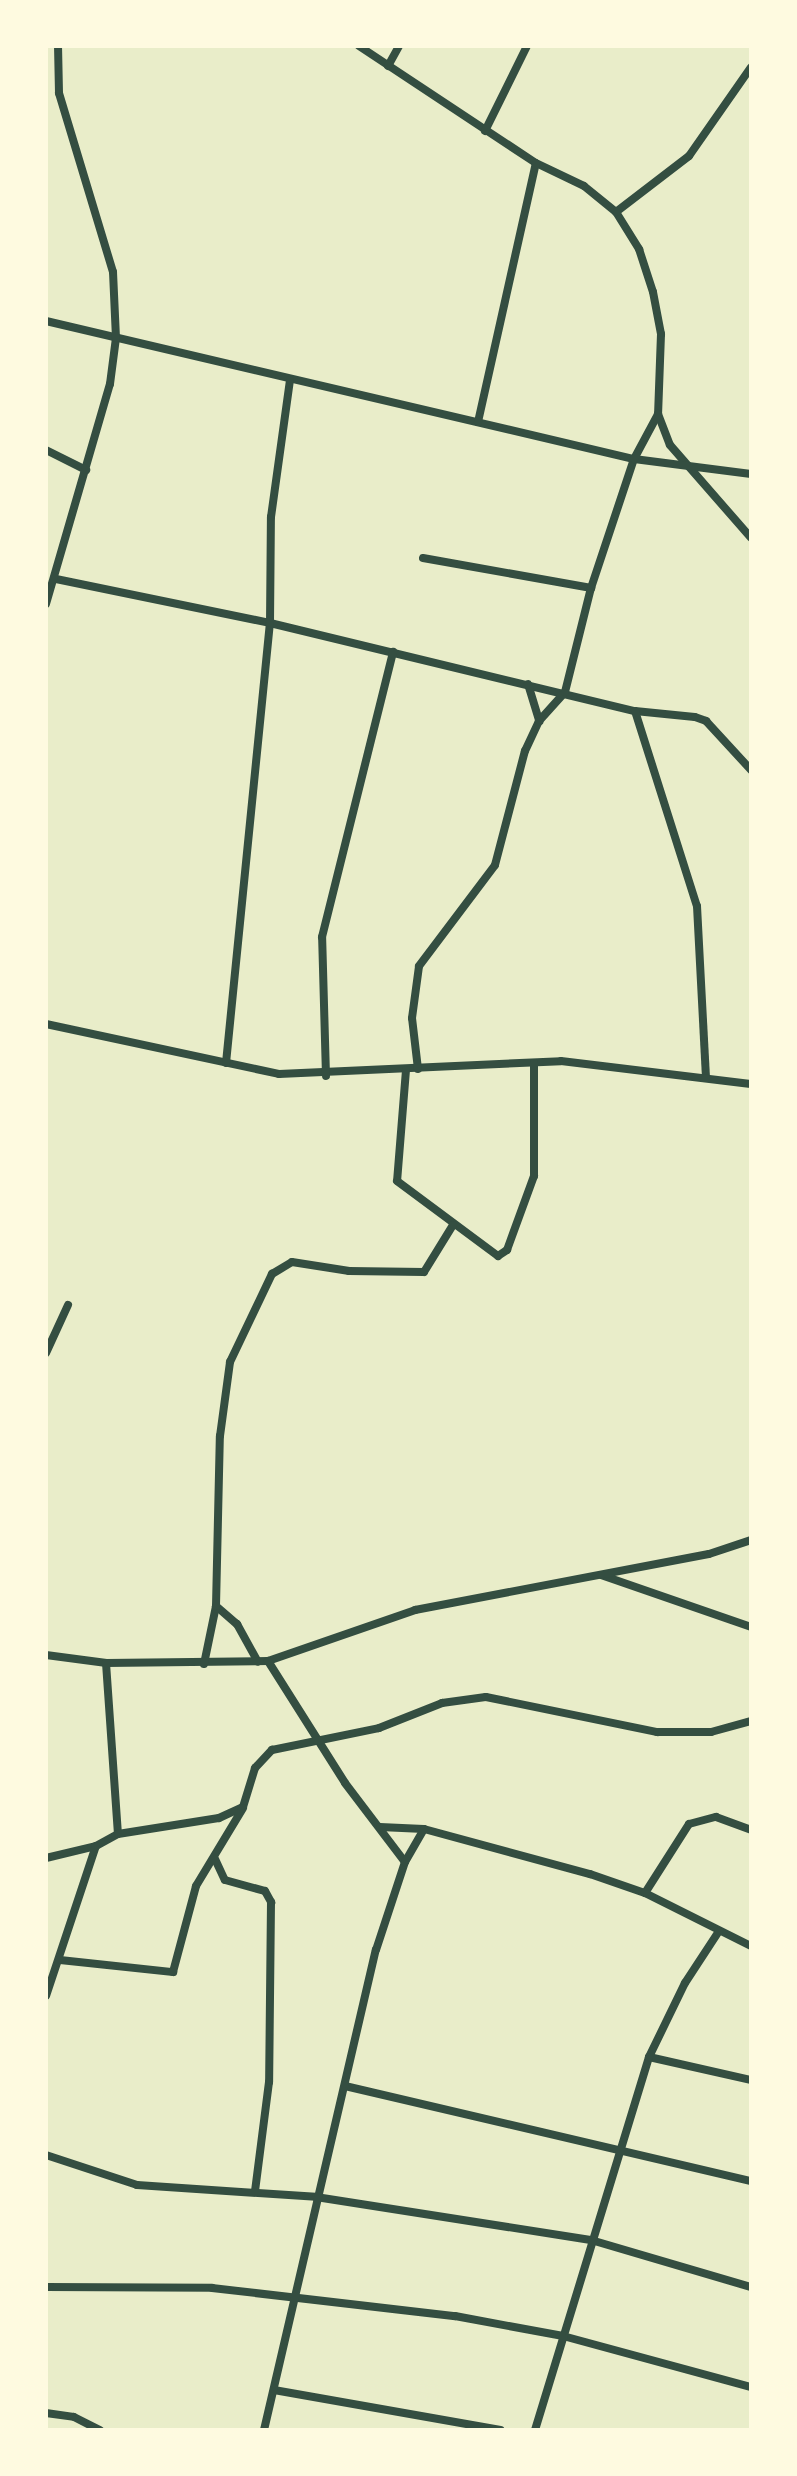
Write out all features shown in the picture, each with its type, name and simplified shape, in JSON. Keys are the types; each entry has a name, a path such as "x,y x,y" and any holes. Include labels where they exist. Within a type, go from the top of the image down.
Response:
{"street":[{"path":"46,604 56,579 110,384 116,338 113,272 59,93 58,46"},
{"path":"359,46 536,163 584,186 616,212 639,249 653,292 662,346 658,414 634,459 591,588 565,692 539,721 522,761 495,865 419,966 412,1018 418,1069"},
{"path":"388,66 399,46"},
{"path":"485,131 527,46"},
{"path":"616,212 689,156 751,67"},
{"path":"478,422 536,163"},
{"path":"46,321 634,459 751,474"},
{"path":"226,1063 270,623 271,517 290,380"},
{"path":"658,414 684,467 751,538"},
{"path":"46,450 86,470"},
{"path":"423,558 591,588"},
{"path":"56,579 270,623 635,711 706,721 751,770"},
{"path":"326,1076 322,937 393,652"},
{"path":"528,684 539,721"},
{"path":"635,711 697,906 706,1075"},
{"path":"46,1024 279,1074 326,1076 593,1062 706,1075 751,1084"},
{"path":"406,1070 395,1175 414,1198 498,1256 507,1250 534,1176 534,1063"},
{"path":"204,1664 216,1606 220,1436 230,1362 272,1274 292,1262 349,1271 424,1272 453,1225"},
{"path":"46,1353 68,1305"},
{"path":"46,1655 106,1663 263,1661 415,1610 601,1575 751,1540"},
{"path":"601,1575 751,1627"},
{"path":"216,1606 237,1624 405,1862"},
{"path":"106,1663 118,1834"},
{"path":"60,1960 173,1972 196,1886 215,1859 243,1807 255,1768 272,1750 317,1737 347,1737 442,1703 486,1697 657,1732 711,1732 751,1721"},
{"path":"46,1858 96,1846 118,1834 196,1823 243,1807"},
{"path":"645,1893 689,1824 716,1817 751,1830"},
{"path":"380,1827 424,1829 645,1893 751,1946"},
{"path":"264,2430 365,1993 405,1862 424,1829"},
{"path":"46,1996 96,1846"},
{"path":"215,1859 225,1880 265,1891 271,1902 269,2082 255,2191"},
{"path":"535,2430 649,2057 685,1983 719,1931"},
{"path":"649,2057 751,2080"},
{"path":"345,2086 623,2148 751,2181"},
{"path":"46,2155 137,2185 316,2197 591,2240 751,2287"},
{"path":"46,2287 212,2288 455,2316 563,2336 751,2387"},
{"path":"274,2390 500,2430"},
{"path":"46,2413 100,2430"}]}
